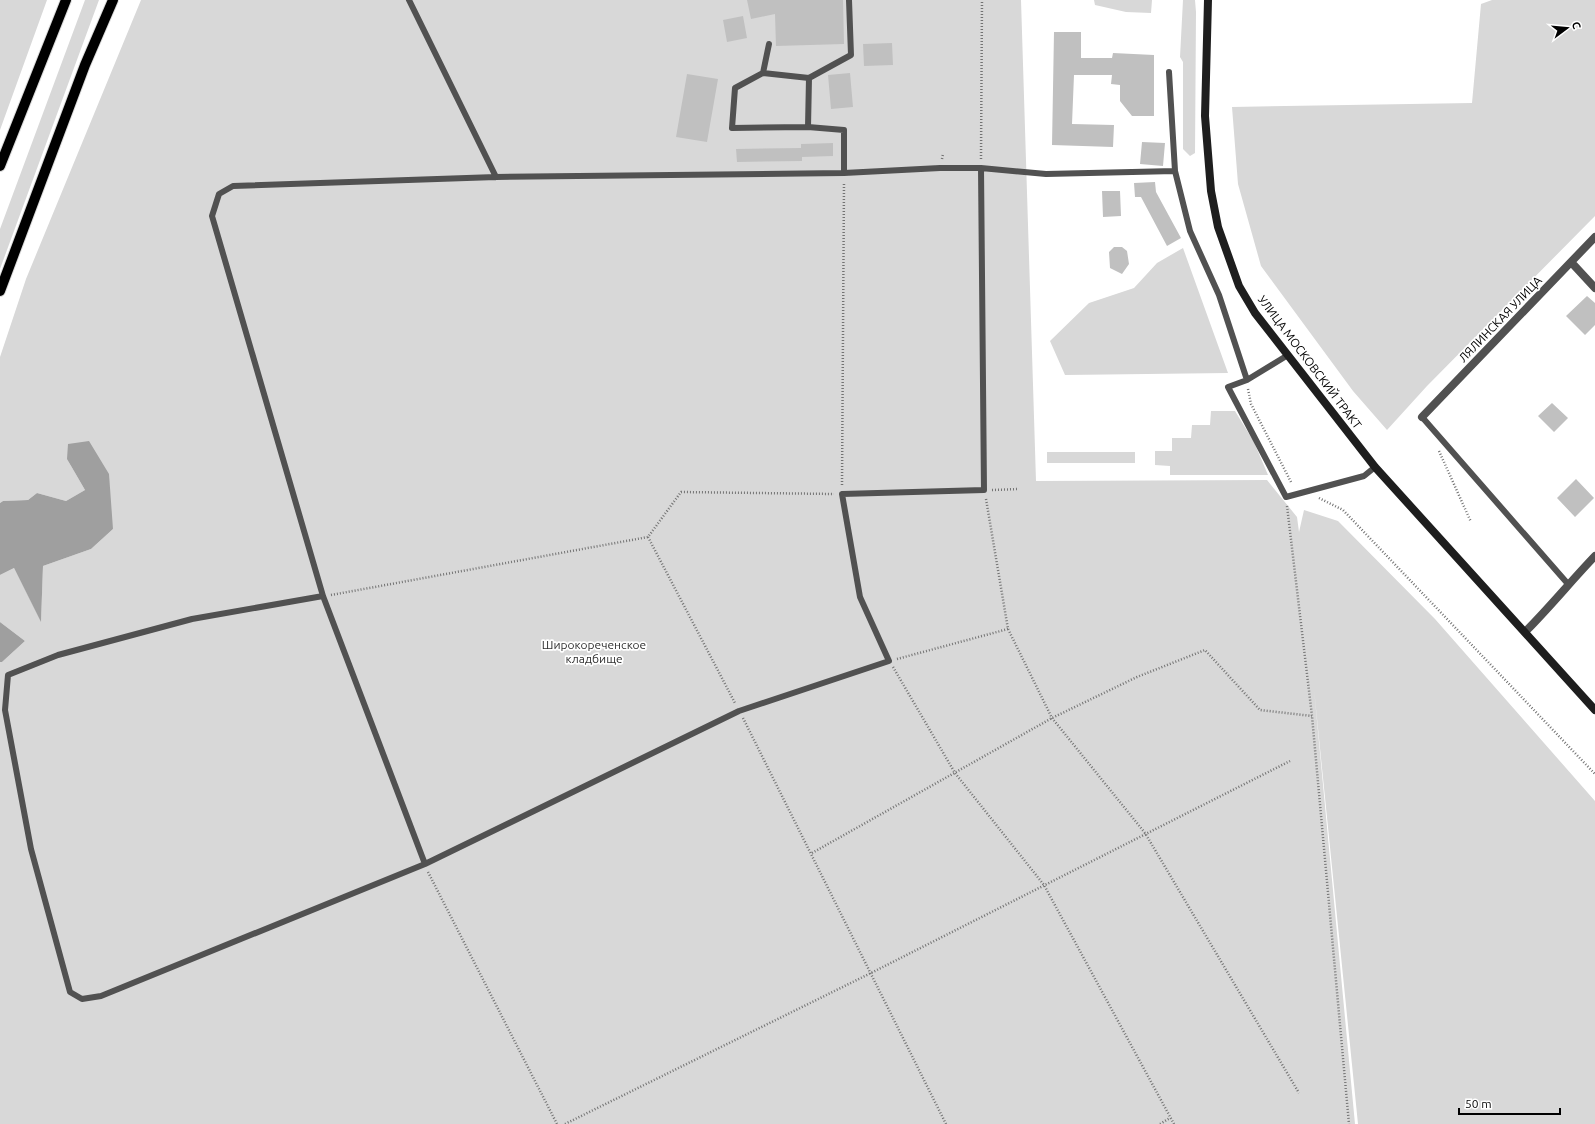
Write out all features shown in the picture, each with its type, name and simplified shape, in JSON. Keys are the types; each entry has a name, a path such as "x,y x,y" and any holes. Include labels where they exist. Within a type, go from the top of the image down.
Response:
{"main road":[{"path":"0,166 66,0"},
{"path":"0,291 85,65 113,0"},
{"name":"УЛИЦА МОСКОВСКИЙ ТРАКТ","path":"1208,0 1205,116 1207,155 1218,227 1239,286 1255,313 1375,467 1526,631 1595,710"}],"street":[{"name":"ЛЯЛИНСКАЯ УЛИЦА","path":"1422,417 1595,237"},
{"path":"1571,262 1595,288"},
{"path":"1526,631 1549,608 1568,584 1595,556"}],"lane":[{"path":"409,0 496,177"},
{"path":"844,173 844,130 808,127 732,128 735,88 763,73 809,78 851,55 849,0"},
{"path":"763,73 769,44"},
{"path":"1169,72 1175,171 1190,231 1219,295 1247,380"},
{"path":"808,127 809,78"},
{"path":"424,864 323,596 212,216 219,194 233,186 496,177 844,173 940,168 981,168 1046,174 1175,171"},
{"path":"323,596 192,619 58,655 8,675 5,710 31,849 70,992 82,999 100,996 424,864 739,711 889,661 860,597 842,494 984,490 981,168"},
{"path":"1288,355 1247,380 1228,388 1286,497 1364,476 1375,467"},
{"path":"1422,417 1568,584"}],"path":[{"path":"981,168 982,0"},
{"path":"323,596 648,538 681,492 842,494 844,173"},
{"path":"1247,380 1251,404 1292,484 1343,510 1595,774"},
{"path":"1436,445 1471,522"},
{"path":"1019,489 984,490 1008,629 1052,718 1146,833 1299,1093"},
{"path":"1286,497 1312,716 1349,1124"},
{"path":"648,538 812,853 946,1124"},
{"path":"1008,629 889,661 954,773 1044,885 1174,1124"},
{"path":"812,853 1052,718 1137,677 1205,650 1260,710 1312,716"},
{"path":"565,1124 871,973 1290,761"},
{"path":"424,864 557,1124"},
{"path":"1160,1124 1170,1118"}],"green space":[{"path":"0,0 47,0 0,130"},
{"path":"85,0 99,0 0,269 0,229"},
{"name":"Широкореченское кладбище","path":"141,0 1021,0 1036,481 1267,480 1297,517 1299,532 1304,510 1338,521 1435,619 1595,801 1595,1124 1358,1124 1314,689 1355,1124 0,1124 0,662 2,662 25,641 0,622 0,575 14,568 41,621 43,566 91,549 113,529 67,459 85,490 66,501 37,493 28,500 3,501 0,503 0,357 26,279"},
{"path":"1094,0 1152,0 1151,13 1126,12 1095,5"},
{"path":"1183,0 1195,0 1196,12 1195,153 1190,156 1183,149 1183,62 1180,57"},
{"path":"1492,0 1595,0 1595,216 1427,386 1387,430 1353,391 1261,266 1238,184 1232,107 1472,103 1481,4"},
{"path":"1183,248 1228,373 1065,375 1050,341 1089,303 1134,288 1157,263"},
{"path":"1211,411 1235,411 1254,442 1268,475 1170,475 1170,466 1155,465 1155,451 1172,451 1172,438 1191,438 1192,425 1210,425"},
{"path":"1047,452 1135,452 1135,463 1047,463"}],"shaded area":[{"path":"89,441 109,474 113,529 91,549 43,566 41,622 14,568 0,575 0,503 3,501 28,500 37,493 66,501 85,490 67,459 68,444"},
{"path":"0,622 25,641 2,662 0,662"}],"building":[{"path":"747,0 843,0 844,44 776,46 775,14 751,19"},
{"path":"743,16 747,38 727,42 723,20"},
{"path":"1054,32 1081,32 1081,58 1112,58 1113,53 1154,55 1154,116 1132,116 1120,101 1120,85 1111,84 1112,75 1074,75 1072,124 1114,125 1113,147 1052,145"},
{"path":"892,43 893,65 864,66 863,44"},
{"path":"850,73 853,107 831,109 828,75"},
{"path":"687,74 718,79 707,142 676,137"},
{"path":"1142,142 1165,143 1163,166 1140,164"},
{"path":"833,143 833,156 802,157 802,161 737,162 736,149 801,148 801,144"},
{"path":"1155,182 1156,192 1181,238 1167,246 1141,197 1135,197 1134,183"},
{"path":"1102,191 1120,191 1121,216 1103,217"},
{"path":"1114,247 1122,247 1127,251 1129,264 1122,274 1110,268 1109,252"},
{"path":"1587,296 1595,303 1595,325 1585,335 1566,316"},
{"path":"1552,403 1568,418 1554,432 1538,416"},
{"path":"1576,479 1594,498 1575,517 1557,498"}]}
